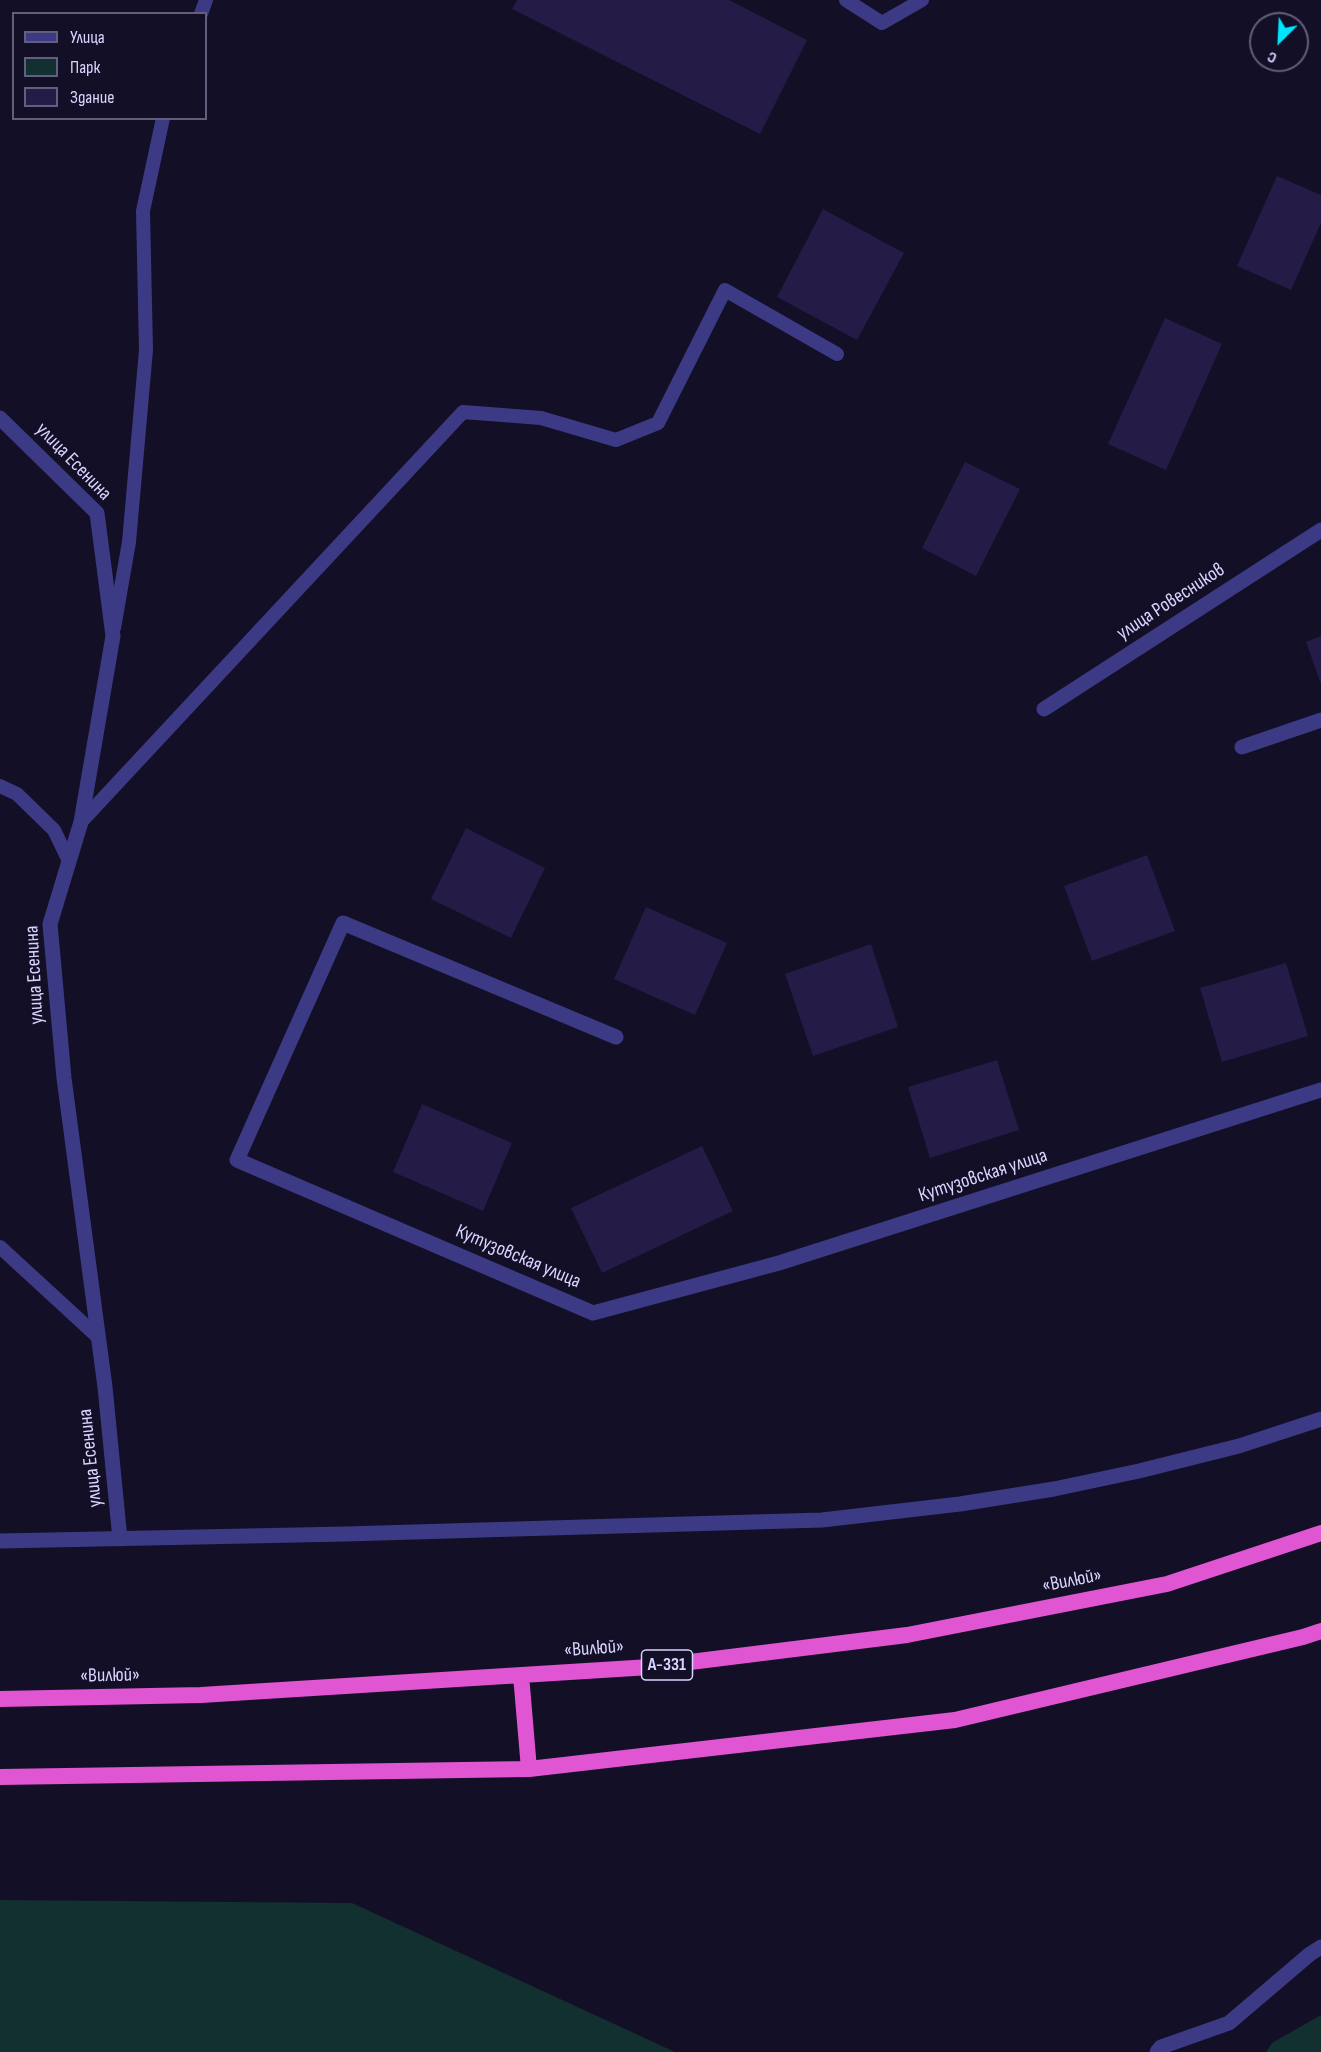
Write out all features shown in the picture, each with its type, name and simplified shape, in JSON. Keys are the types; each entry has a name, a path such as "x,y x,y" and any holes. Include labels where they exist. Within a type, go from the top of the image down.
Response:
{"highway":[{"name":"«Вилюй»","path":"0,1699 201,1695 650,1667 907,1635 1167,1584 1321,1533"},
{"path":"0,1777 529,1769 955,1720 1291,1640 1321,1630"},
{"path":"521,1675 529,1769"}],"street":[{"name":"улица Есенина","path":"0,418 98,513 113,636 81,822 50,924 64,1078 98,1337 120,1539"},
{"name":"улица Ровесников","path":"1044,709 1321,530"},
{"path":"1242,747 1321,720"},
{"name":"Кутузовская улица","path":"616,1037 343,922 237,1160 593,1313 779,1263 1321,1090"},
{"path":"0,1541 822,1520 960,1504 1054,1489 1239,1446 1321,1419"},
{"path":"1157,2052 1161,2047 1229,2023 1321,1947"}],"lane":[{"path":"846,0 882,23 922,0"},
{"path":"113,636 129,542 146,350 143,211 163,120"},
{"path":"81,822 463,412 541,418 616,440 658,423 725,290 837,354"},
{"path":"0,786 17,795 54,830 69,861"},
{"path":"0,1246 98,1337"}],"green space":[{"path":"0,1900 352,1903 675,2052 0,2052"},
{"path":"1321,2015 1321,2052 1266,2052 1272,2043"}],"building":[{"path":"517,0 729,0 807,40 760,134 512,9"},
{"path":"1277,176 1321,195 1321,223 1291,290 1237,266"},
{"path":"823,209 904,253 857,340 777,297"},
{"path":"1165,318 1222,344 1166,470 1108,444"},
{"path":"965,462 1020,489 976,576 922,548"},
{"path":"1321,636 1321,684 1306,642"},
{"path":"466,828 545,868 511,938 431,899"},
{"path":"1147,855 1175,931 1092,961 1064,886"},
{"path":"646,907 727,943 695,1015 614,979"},
{"path":"871,944 898,1027 813,1056 785,974"},
{"path":"1286,963 1308,1036 1222,1062 1200,988"},
{"path":"997,1060 1019,1130 930,1158 908,1087"},
{"path":"422,1104 512,1143 483,1211 393,1172"},
{"path":"702,1146 733,1211 602,1273 571,1208"}]}
